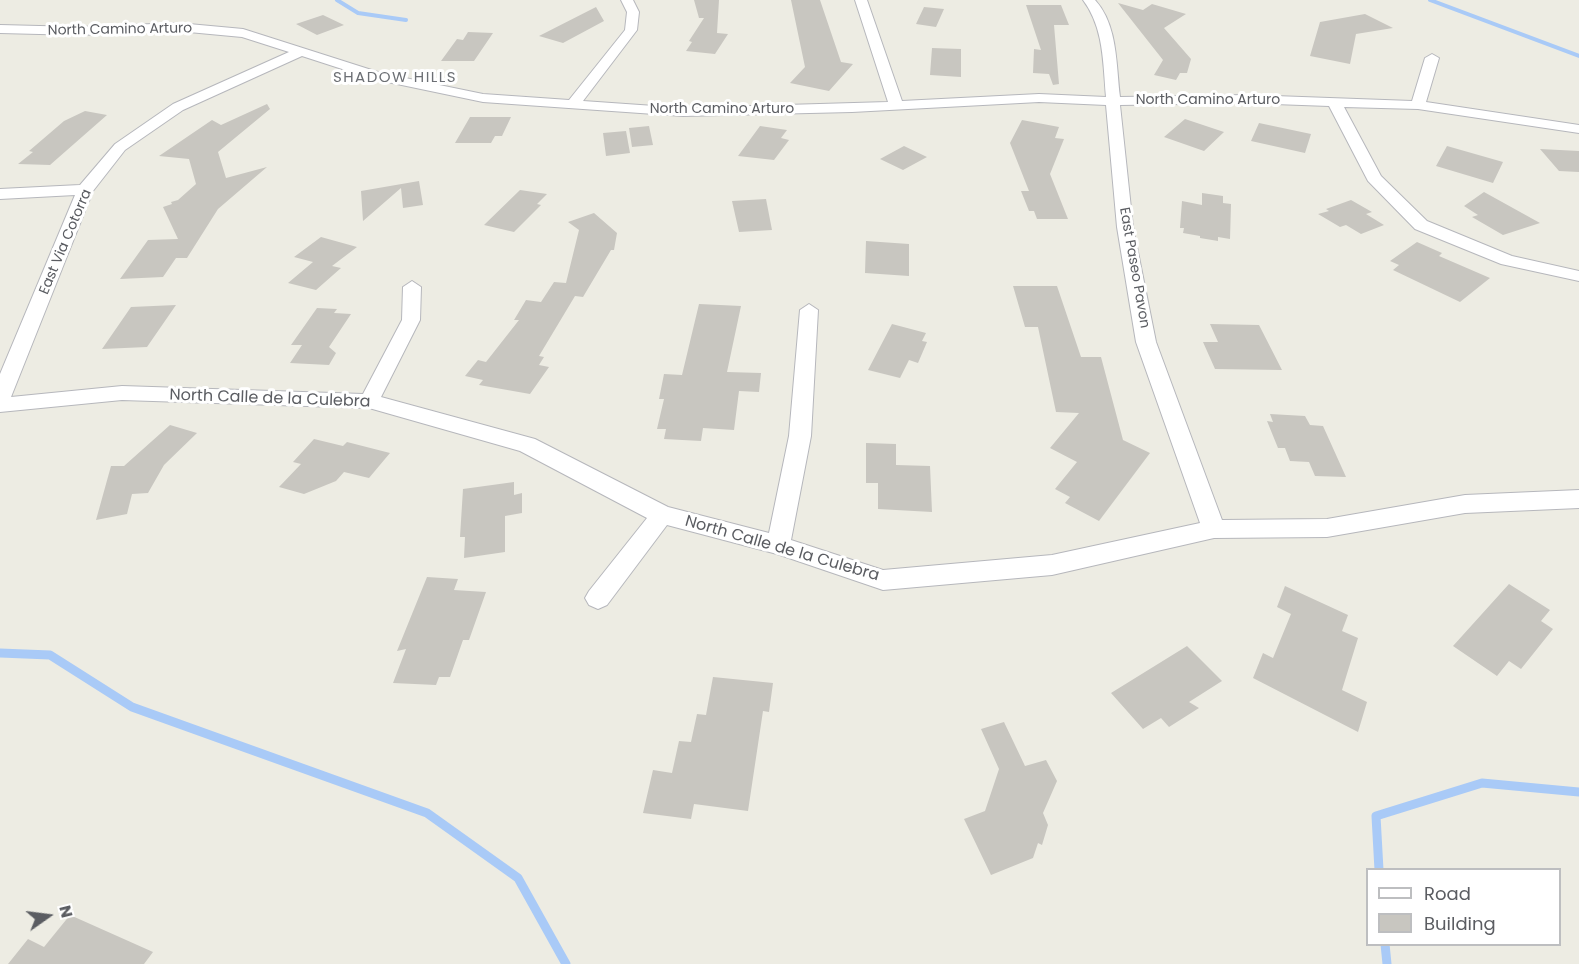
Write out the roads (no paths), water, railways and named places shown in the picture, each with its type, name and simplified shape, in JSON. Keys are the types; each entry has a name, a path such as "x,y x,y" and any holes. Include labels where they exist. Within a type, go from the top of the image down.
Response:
{"street":[{"path":"573,104 631,30 633,12 627,0"},
{"path":"861,0 896,105"},
{"name":"East Paseo Pavon","path":"1089,0 1097,9 1107,39 1125,227 1146,342 1214,529"},
{"name":"North Camino Arturo","path":"0,30 79,31 178,27 243,33 378,76 483,98 683,112 1039,98 1112,101 1247,99 1418,105 1579,129"},
{"name":"East Via Cotorra","path":"0,399 86,190 120,147 178,107 300,52"},
{"path":"1418,105 1432,58"},
{"path":"1334,102 1374,178 1420,225 1507,260 1579,276"},
{"path":"0,194 86,190"},
{"path":"369,401 411,320 412,287"},
{"path":"778,545 800,436 809,310"},
{"name":"North Calle de la Culebra","path":"0,405 122,393 369,401 527,445 662,515 778,545 883,580 1052,565 1214,529 1326,528 1465,504 1579,499"},
{"name":"North Calle de la Culebra","path":"598,598 662,515"}],"waterway":[{"path":"337,0 358,13 406,20"},
{"path":"1430,0 1579,56"},
{"path":"0,653 50,655 132,707 427,813 518,878 566,964"},
{"path":"1379,868 1376,816 1482,783 1579,792"},
{"path":"1385,946 1387,964"}],"district":[{"name":"SHADOW HILLS","path":"395,78"}]}
